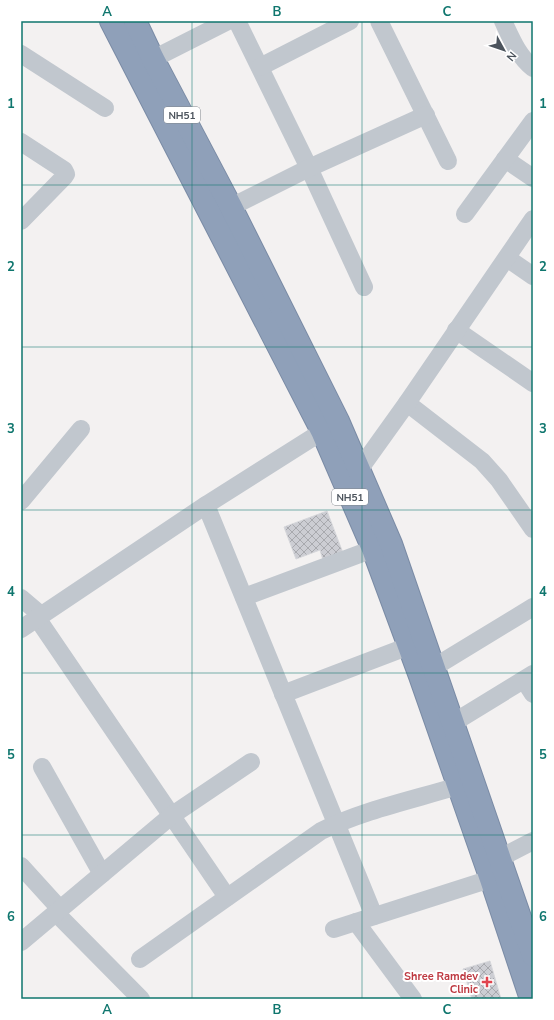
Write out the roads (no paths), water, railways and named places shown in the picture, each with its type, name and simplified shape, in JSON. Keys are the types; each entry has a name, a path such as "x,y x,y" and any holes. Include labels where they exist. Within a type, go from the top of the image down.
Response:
{"highway":[{"name":"NH51","path":"111,21 330,426 359,470 391,544 458,786 498,870 533,955"},
{"name":"NH51","path":"135,21 152,59 231,207 330,426 409,646 427,672 453,723 498,870 530,987"}],"street":[{"path":"152,59 228,21"},
{"path":"237,21 309,168 364,287"},
{"path":"260,67 350,21"},
{"path":"379,21 448,161"},
{"path":"503,21 521,56 533,68"},
{"path":"21,54 105,108"},
{"path":"231,207 309,168 426,115"},
{"path":"465,214 533,121"},
{"path":"21,142 64,170 66,174 21,221"},
{"path":"505,159 533,178"},
{"path":"359,470 407,403 533,219"},
{"path":"507,258 533,276"},
{"path":"456,330 533,383"},
{"path":"407,403 482,461 499,480 533,529"},
{"path":"21,629 206,505 330,426"},
{"path":"21,501 81,429"},
{"path":"206,505 374,916"},
{"path":"244,597 373,549"},
{"path":"21,598 39,616 226,897"},
{"path":"427,672 533,607"},
{"path":"283,694 409,646"},
{"path":"453,723 530,683"},
{"path":"21,942 172,816 251,762"},
{"path":"42,767 102,874"},
{"path":"140,959 320,830 336,823 458,786"},
{"path":"334,929 374,916 498,870 532,842"},
{"path":"21,866 58,911 141,999"},
{"path":"356,922 413,999"}],"place":[{"name":"Shree Ramdev Clinic","path":"487,982"}]}
